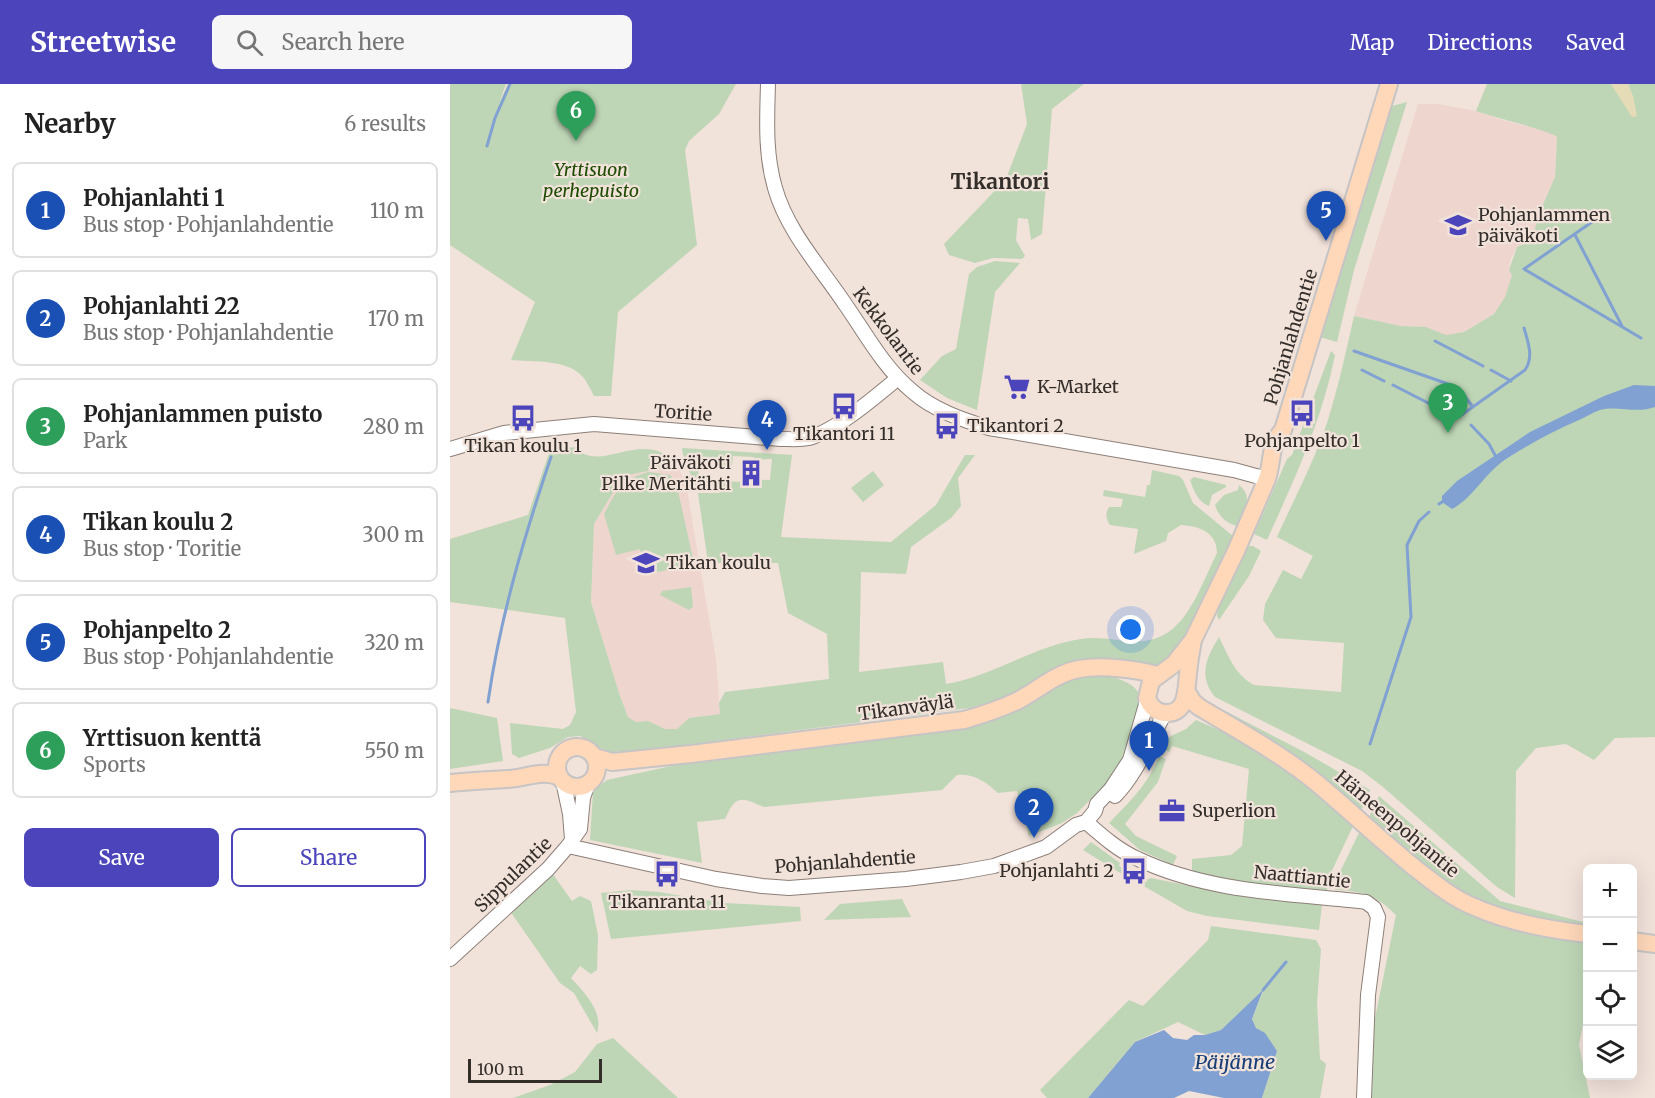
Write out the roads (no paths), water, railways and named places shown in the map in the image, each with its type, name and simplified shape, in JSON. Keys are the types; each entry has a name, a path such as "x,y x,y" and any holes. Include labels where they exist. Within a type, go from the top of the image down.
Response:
{"main road":[{"name":"Pohjanlahdentie","path":"1160,674 1174,664 1193,640 1236,551 1269,473 1270,458 1277,436 1283,430 1389,84"},
{"name":"Pohjanlahdentie","path":"1187,688 1193,640"},
{"name":"Tikanväylä","path":"595,757 612,762 964,720 1002,708 1064,674 1078,669 1096,667 1160,674"},
{"path":"1116,669 1138,683 1147,699 1156,710 1170,712 1183,704 1187,688 1177,676 1160,674 1151,681 1147,699"},
{"name":"Hämeenpohjantie","path":"1187,688 1193,702 1199,707 1317,783 1386,845 1439,887 1470,905 1497,916 1559,931 1583,934"},
{"name":"Hämeenpohjantie","path":"1170,712 1229,725"},
{"path":"450,783 511,779 552,773 572,786 578,787 592,780 597,764 591,752 581,747 572,747 561,755 482,780"},
{"name":"Tikanväylä","path":"592,780 691,754"},
{"path":"561,755 557,766 562,779"},
{"path":"1637,941 1655,944"}],"street":[{"name":"Kekkolantie","path":"768,84 766,133 770,167 775,190 786,216 898,378 923,400 963,420 989,428 1234,470 1269,473"},
{"name":"Toritie","path":"450,449 504,433 594,424 806,439 836,424 898,378"},
{"name":"Pohjanlahdentie","path":"1089,819 1097,804 1112,789 1130,760 1147,699"},
{"name":"Pohjanlahdentie","path":"570,843 716,879 789,888 970,871 1007,862 1052,844 1057,837 1102,809 1129,780 1138,767 1146,747 1170,712"},
{"name":"Sippulantie","path":"562,779 570,814 570,843"},
{"name":"Sippulantie","path":"450,959 548,869 570,843 580,828 584,798 592,780"},
{"name":"Naattiantie","path":"1089,819 1115,845 1136,859 1181,876 1231,888 1366,902 1374,908 1378,917 1368,995 1364,1098"}],"water":[{"path":"1634,385 1655,386 1655,407 1641,410 1614,408 1595,412 1506,459 1459,505 1452,509 1442,502 1442,496 1457,481 1530,432 1604,396"},
{"name":"Päijänne","path":"1263,990 1252,1019 1256,1028 1265,1033 1277,1051 1262,1098 1224,1098 1189,1091 1174,1098 1088,1098 1135,1042 1164,1030 1173,1038 1187,1040 1194,1035 1205,1035 1221,1030"}],"waterway":[{"path":"487,146 495,118 510,84"},
{"path":"1605,213 1524,269 1641,338"},
{"path":"1575,235 1622,326"},
{"path":"1460,416 1525,370 1530,355 1524,328"},
{"path":"1435,341 1483,366"},
{"path":"1354,351 1451,385 1460,390 1473,407"},
{"path":"1362,370 1384,381"},
{"path":"1491,370 1511,381"},
{"path":"1393,385 1434,406"},
{"path":"1451,410 1459,415"},
{"path":"1471,425 1489,444 1495,455"},
{"path":"488,702 499,640 514,578 551,457"},
{"path":"1370,744 1411,617 1407,545 1419,521 1429,512"},
{"path":"1263,990 1286,962"}],"place":[{"name":"Yrttisuon kenttä","path":"576,141"},
{"name":"Pohjanlammen päiväkoti","path":"1458,225"},
{"name":"Pohjanpelto 2","path":"1326,241"},
{"name":"K-Market","path":"1017,387"},
{"name":"Tikantori 11","path":"844,406"},
{"name":"Pohjanpelto 1","path":"1302,413"},
{"name":"Tikan koulu 1","path":"523,418"},
{"name":"Tikantori 2","path":"947,426"},
{"name":"Pohjanlammen puisto","path":"1448,433"},
{"name":"Tikan koulu 2","path":"767,450"},
{"name":"Päiväkoti Pilke Meritähti","path":"751,473"},
{"name":"Tikan koulu","path":"646,563"},
{"name":"Pohjanlahti 1","path":"1149,771"},
{"name":"Superlion","path":"1172,811"},
{"name":"Pohjanlahti 22","path":"1034,838"},
{"name":"Pohjanlahti 2","path":"1134,871"},
{"name":"Tikanranta 11","path":"667,874"}],"district":[{"name":"Tikantori","path":"1000,182"}],"park label":[{"name":"Yrttisuon perhepuisto","path":"591,180"}]}
